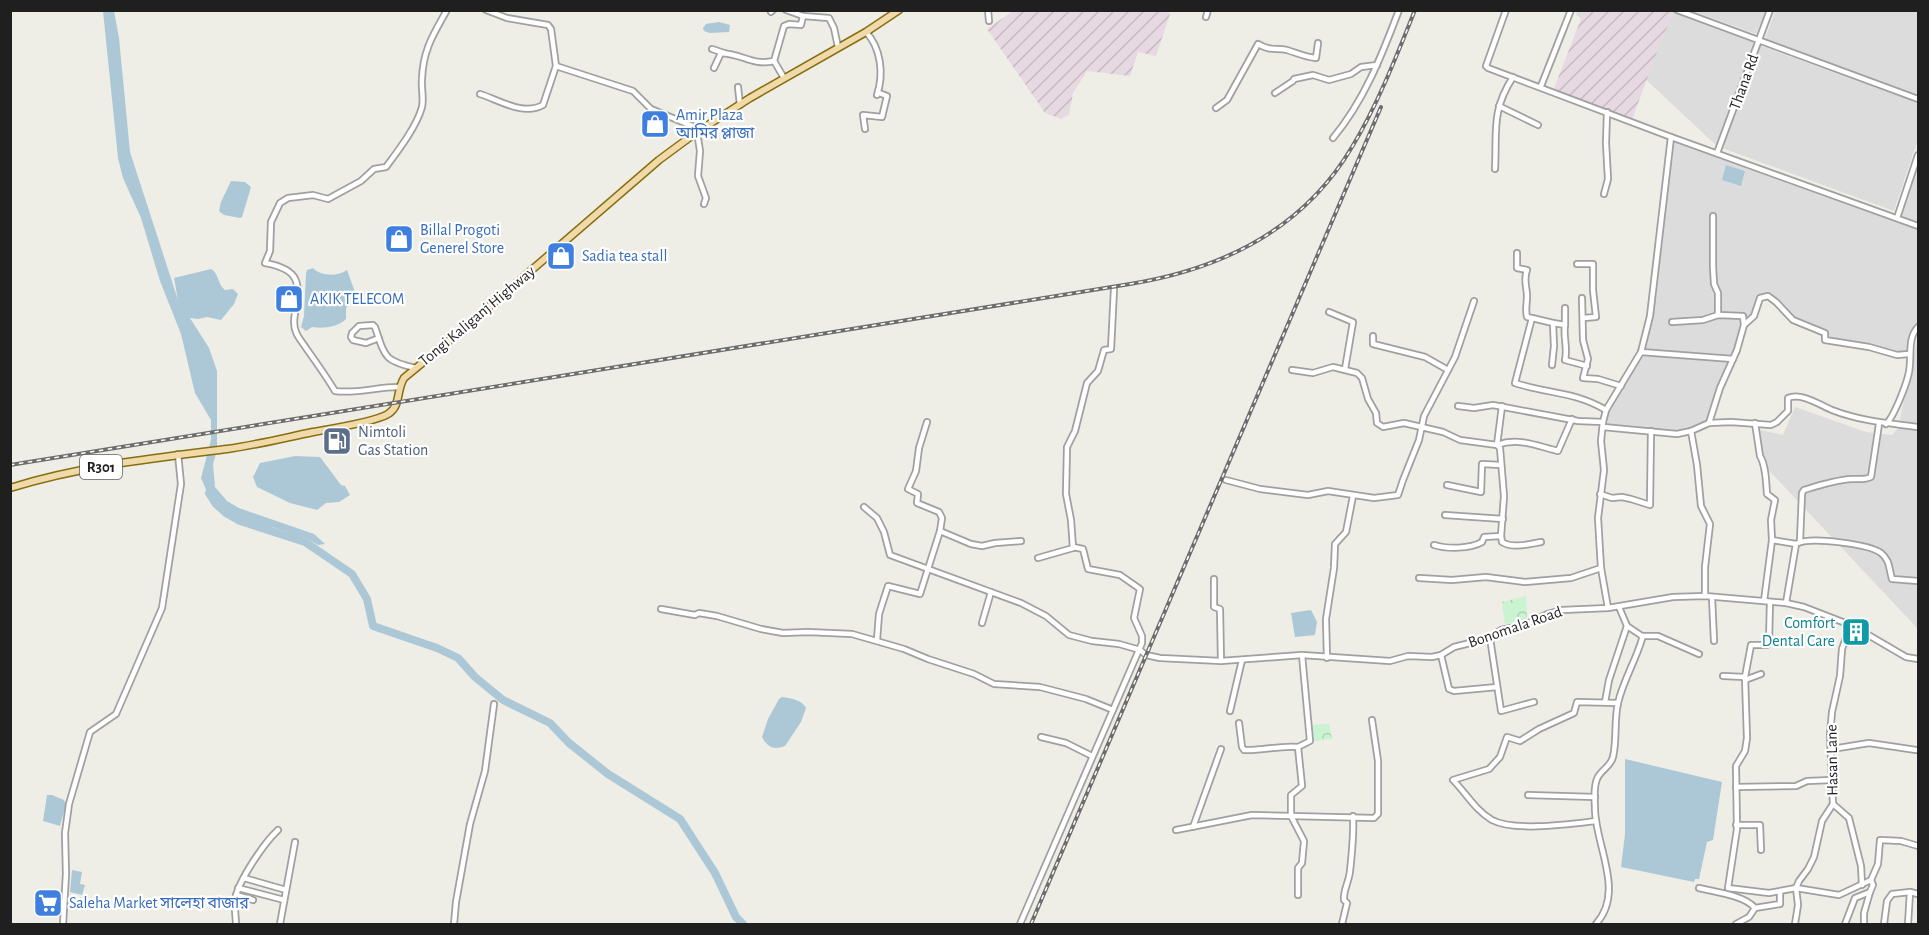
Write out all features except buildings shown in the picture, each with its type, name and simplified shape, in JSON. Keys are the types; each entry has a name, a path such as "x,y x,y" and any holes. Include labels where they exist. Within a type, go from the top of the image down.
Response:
{"main road":[{"name":"Tongi Kaliganj Highway","path":"10,488 58,475 178,454 227,449 386,416 398,402 398,387 404,378 659,160 740,105 900,10"}],"street":[{"path":"398,387 385,387 366,392 335,391 296,334 298,286 295,279 282,266 266,263 270,251 271,222 280,204 288,198 314,195 328,200 361,182 374,169 386,167 420,114 423,104 422,78 428,44 447,10"},
{"path":"480,94 505,105 537,108 543,105 555,66 551,28 548,25 507,18 486,10"},
{"path":"786,10 803,16 829,18 834,28 838,47"},
{"path":"988,10 989,21"},
{"path":"1206,17 1208,10"},
{"path":"1333,138 1361,98 1399,10"},
{"path":"1506,10 1486,66 1488,68 1918,226"},
{"path":"1541,86 1572,10"},
{"path":"1677,10 1918,99"},
{"name":"Thana Rd","path":"1717,153 1770,10"},
{"path":"784,78 774,61 784,26 801,25 803,16"},
{"path":"866,32 879,51 878,94 887,96 882,117 863,115 866,129"},
{"path":"1216,108 1227,100 1258,44 1268,50 1284,50 1316,58 1318,43"},
{"path":"712,49 751,59 760,64 774,61"},
{"path":"714,68 719,54 724,53"},
{"path":"1275,93 1293,79 1313,75 1329,80 1351,74 1361,67 1377,65"},
{"path":"555,66 633,91 651,109 699,131 698,176 706,198 704,204"},
{"path":"1495,169 1494,129 1498,106 1513,77"},
{"path":"738,87 740,105"},
{"path":"1498,106 1538,125"},
{"path":"1604,194 1608,179 1607,112"},
{"path":"1608,608 1601,568 1598,518 1604,470 1601,441 1603,424 1606,410 1641,352 1650,316 1671,137"},
{"path":"1897,218 1918,155"},
{"path":"1713,216 1713,266 1714,284 1718,293 1718,315"},
{"path":"1517,253 1517,268 1527,270 1525,275 1528,295 1525,312 1527,317 1565,325"},
{"path":"1578,264 1593,264 1596,317 1584,318"},
{"path":"1038,558 1070,551 1073,547 1066,494 1067,447 1075,431 1087,383 1098,370 1104,350 1111,349 1114,289"},
{"path":"1744,325 1754,316 1760,298 1768,296 1793,320 1825,333 1825,340 1869,347 1897,355 1909,354"},
{"path":"1582,298 1583,340 1587,356 1584,379 1598,379 1621,386"},
{"path":"1226,480 1275,491 1308,495 1328,491 1374,498 1398,495 1402,480 1417,447 1428,406 1459,347 1474,301"},
{"path":"1565,308 1564,334 1567,352 1564,360 1587,366"},
{"path":"1329,312 1353,322 1345,369"},
{"path":"1672,322 1703,320 1718,315 1743,316 1744,325 1709,423"},
{"path":"1532,318 1515,383 1567,394 1590,401 1606,410"},
{"path":"1552,365 1553,323"},
{"path":"379,338 366,342 353,340 351,337 359,326 375,327 386,356 391,361 416,368"},
{"path":"1886,424 1894,413 1909,374 1909,354 1913,332 1918,327"},
{"path":"1373,336 1373,344 1425,357 1448,370"},
{"path":"1641,352 1733,359"},
{"path":"1292,370 1313,373 1333,367 1357,373 1362,378 1368,399 1376,413 1377,423 1380,425 1404,423 1443,432 1460,440 1497,445 1511,441 1534,443 1558,450 1572,419"},
{"path":"1458,406 1474,408 1502,406 1545,416 1666,434 1691,431 1709,423 1771,425 1788,411 1788,398 1798,396 1842,414 1879,424 1918,427"},
{"path":"1502,406 1497,445 1500,448 1504,487 1502,542 1514,546 1541,542"},
{"path":"877,640 879,614 888,586 918,595 940,531 942,518 939,512 917,503 918,494 908,489 916,471 919,448 927,422"},
{"path":"1755,423 1766,477 1767,494 1775,500 1771,520 1772,540 1767,601 1769,642 1767,645 1751,645 1745,678 1747,738 1745,751 1736,766 1736,825 1728,888 1769,893 1796,888 1808,892 1839,895 1871,880 1878,864 1880,840 1901,841 1918,846"},
{"path":"1786,603 1798,543 1802,493 1804,490 1828,482 1871,477 1879,424"},
{"path":"1600,494 1650,505 1651,431"},
{"path":"1691,431 1701,506 1710,524 1705,596"},
{"path":"63,924 66,874 65,833 69,804 90,732 116,714 162,608 181,484 178,454"},
{"path":"1447,485 1481,492 1482,464 1501,465"},
{"path":"1327,658 1326,619 1334,568 1335,544 1346,531 1353,496"},
{"name":"Bonomala Road","path":"864,507 877,518 888,544 888,554 1021,603 1046,616 1069,635 1092,641 1119,644 1140,650 1146,655 1161,658 1221,661 1302,655 1390,661 1408,657 1432,657 1441,655 1454,647 1490,638 1501,630 1525,625 1547,614 1562,610 1608,608 1673,597 1705,596 1786,603 1821,613 1853,626 1906,657 1918,660"},
{"path":"1444,515 1503,519"},
{"path":"940,531 971,544 982,546 1021,541"},
{"path":"1434,545 1464,547 1479,544 1484,537 1501,536"},
{"path":"1772,540 1798,543 1814,540 1870,547 1888,560 1892,579 1918,581"},
{"path":"1020,924 1140,650 1142,636 1134,613 1140,589 1120,574 1088,569 1083,549 1073,547"},
{"path":"1419,578 1452,580 1486,577 1526,582 1571,578 1601,568"},
{"path":"1214,579 1214,607 1220,609 1221,661"},
{"path":"982,623 991,592"},
{"path":"1712,597 1714,640"},
{"path":"1619,606 1627,626 1642,636 1658,636 1699,654"},
{"path":"661,609 695,615 699,613 783,633 852,634 877,640 974,674 994,684 1040,687 1086,699 1113,710"},
{"path":"1605,702 1609,680 1627,626"},
{"name":"Hasan Lane","path":"1796,888 1808,869 1822,821 1833,804 1832,712 1840,676 1842,649 1853,626"},
{"path":"1596,924 1606,908 1608,893 1606,864 1596,821 1597,779 1601,772 1609,767 1613,758 1618,703 1642,636"},
{"path":"1490,638 1501,711 1534,702"},
{"path":"1239,723 1244,750 1261,751 1287,746 1298,747 1310,741 1302,655"},
{"path":"1441,655 1449,689 1454,691 1497,687"},
{"path":"1230,711 1242,660"},
{"path":"1723,675 1745,678 1761,674"},
{"path":"1596,821 1518,826 1493,820 1476,807 1452,780 1489,769 1500,757 1507,736 1520,741 1539,729 1574,713 1577,702 1618,703"},
{"path":"454,924 470,824 485,771 494,704"},
{"path":"1176,830 1252,815 1374,818 1378,814 1378,761 1372,720"},
{"path":"1041,736 1066,742 1092,756"},
{"path":"1832,749 1869,743 1916,750"},
{"path":"1298,747 1302,786 1291,795 1291,816 1304,841 1302,862 1298,868 1298,895"},
{"path":"1193,827 1221,749"},
{"path":"1736,787 1796,786 1807,781 1832,780"},
{"path":"1528,795 1595,796"},
{"path":"1833,804 1849,818 1861,866 1862,886"},
{"path":"1342,924 1347,903 1343,894 1350,873 1354,840 1353,816"},
{"path":"1736,825 1760,825 1761,850"},
{"path":"236,924 235,902 238,888 269,838 278,830"},
{"path":"280,924 295,842"},
{"path":"244,878 286,890"},
{"path":"1864,924 1864,913 1873,885 1871,880"},
{"path":"238,888 284,900"},
{"path":"1699,888 1740,899 1755,908"},
{"path":"1795,924 1796,888"},
{"path":"1736,924 1749,917 1755,908 1780,904 1780,892"},
{"path":"1845,924 1856,898 1870,892"},
{"path":"1908,924 1910,892"},
{"path":"1884,924 1887,901 1892,894 1910,892 1918,894"},
{"path":"237,895 253,900"}],"shaded area":[{"path":"1578,10 1670,11 1754,39 1719,148 1576,14"},
{"path":"1667,10 1673,15 1632,120 1553,91 1584,11"},
{"path":"1013,11 1166,11 1170,14 1156,56 1138,52 1130,76 1087,71 1073,93 1069,115 1061,119 1045,113 987,29"},
{"path":"1692,11 1766,11 1756,34"},
{"path":"1775,11 1918,11 1918,96 1765,39"},
{"path":"1758,45 1918,103 1918,139 1894,211 1722,148"},
{"path":"1673,142 1918,230 1918,326 1912,332 1906,352 1897,356 1868,347 1827,343 1823,337 1801,327 1776,303 1763,299 1745,327 1717,402 1711,426 1695,431 1601,427 1604,412 1634,361 1647,322"},
{"path":"1918,149 1918,225 1895,216"},
{"path":"1918,339 1918,629 1762,463 1755,429 1783,435 1795,407 1866,432 1892,435 1898,428"}],"green space":[{"path":"1526,596 1527,619 1505,624 1502,602"},
{"path":"1329,724 1332,739 1314,741 1311,725"}],"water":[{"path":"103,11 114,11 119,38 130,152 178,300 174,278 211,269 225,290 233,289 238,294 234,304 221,320 207,317 190,318 209,348 217,371 217,450 213,464 215,487 227,501 239,508 314,534 325,544 318,545 272,527 252,524 224,512 208,494 201,478 211,440 211,420 195,393 181,334 160,281 141,218 123,178 118,158"},
{"path":"719,22 730,25 729,32 704,31 706,24"},
{"path":"1726,165 1745,171 1741,186 1722,180"},
{"path":"231,181 245,182 251,187 240,218 224,215 219,211"},
{"path":"313,268 329,275 347,270 359,303 354,301 346,308 346,319 339,324 312,327 306,331 301,327 304,316 306,274 307,270"},
{"path":"295,456 320,457 350,495 339,502 326,503 317,510 290,503 257,487 253,477 260,463"},
{"path":"1311,610 1317,622 1315,635 1295,637 1291,613"},
{"path":"782,697 799,701 806,708 801,722 785,746 774,748 769,746 762,737 768,719"},
{"path":"1625,759 1722,782 1713,840 1707,842 1699,879 1695,879 1694,882 1621,867 1625,834"},
{"path":"47,795 64,800 66,804 60,826 43,821"},
{"path":"72,870 82,872 80,884 85,885 82,895 70,892"}],"waterway":[{"path":"209,493 216,504 240,521 305,542 352,574 367,599 373,626 437,648 458,658 475,677 503,700 550,723 569,743 608,774 680,819 715,873 736,917 743,924"}],"railway":[{"path":"10,465 1130,284 1197,268 1228,256 1257,241 1284,223 1310,201 1332,176 1370,115 1415,10"},
{"path":"1031,924 1381,107"}],"place":[{"name":"Amir Plaza আমির প্লাজা","path":"655,124"},
{"name":"Billal Progoti Generel Store","path":"399,239"},
{"name":"Sadia tea stall","path":"561,256"},
{"name":"AKIK TELECOM","path":"289,299"},
{"name":"Nimtoli Gas Station","path":"337,441"},
{"name":"Comfort Dental Care","path":"1856,632"},
{"name":"Saleha Market সালেহা বাজার","path":"48,903"}]}
